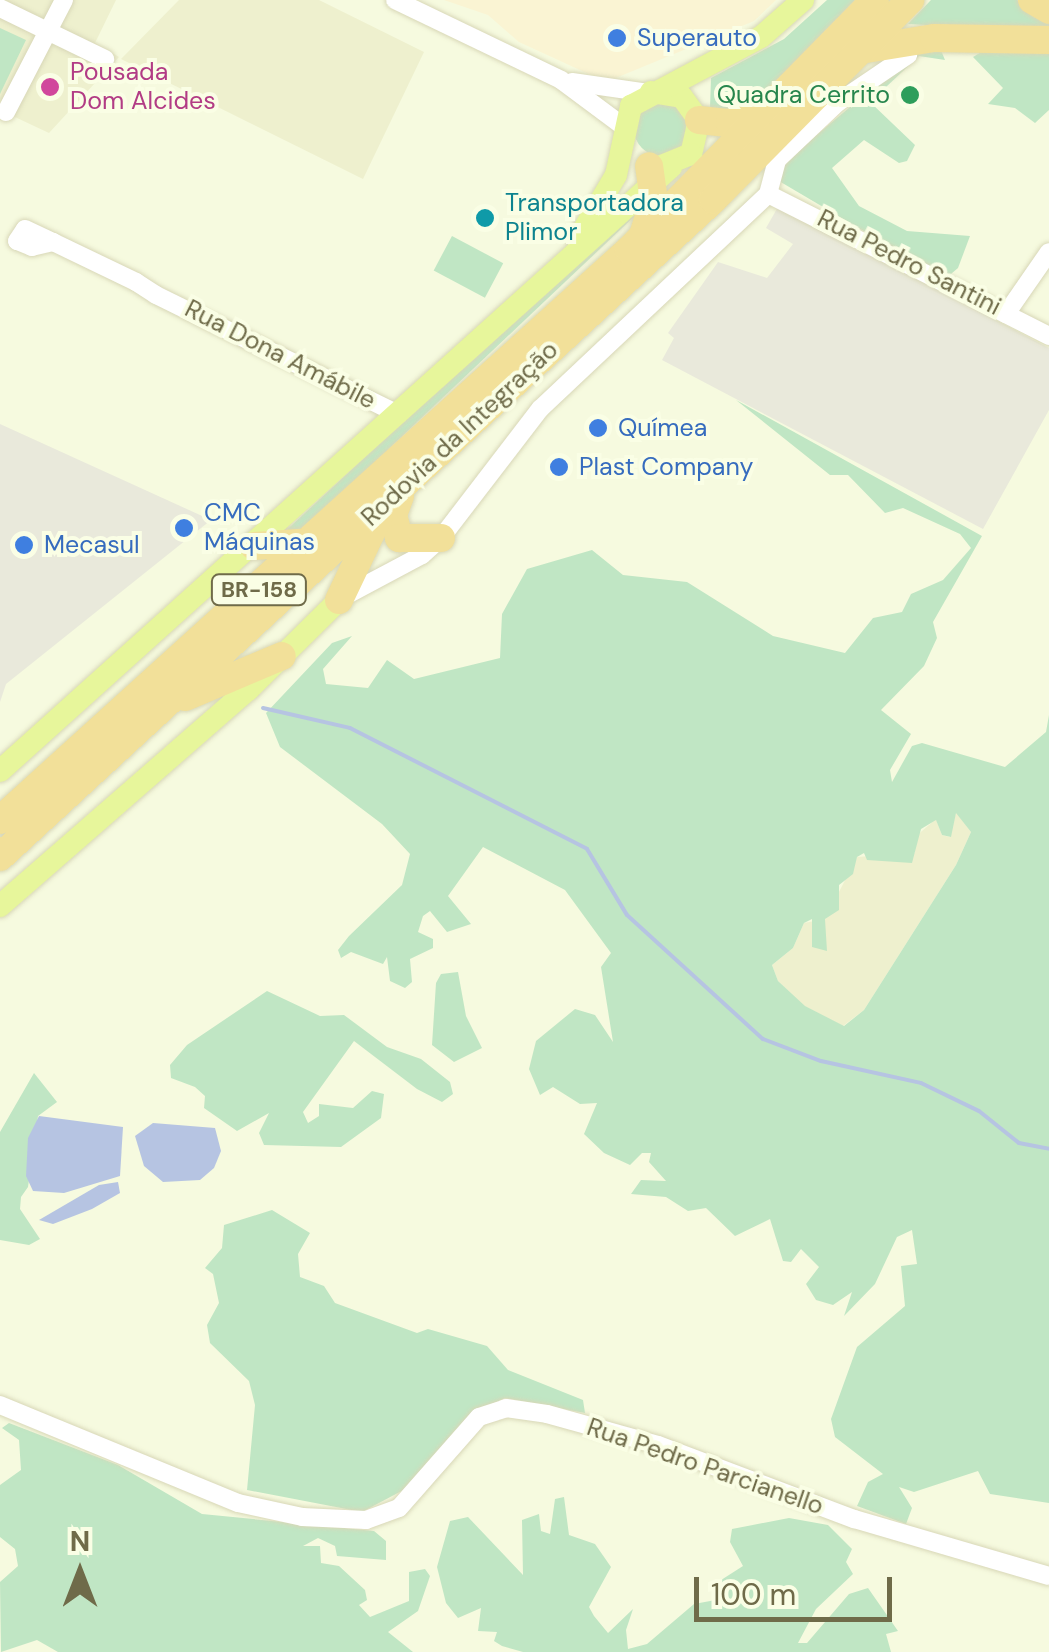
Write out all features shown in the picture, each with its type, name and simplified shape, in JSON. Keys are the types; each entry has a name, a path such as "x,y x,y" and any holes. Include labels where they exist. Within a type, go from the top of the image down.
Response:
{"highway":[{"name":"Rodovia da Integração","path":"0,820 314,542 641,238 875,0"},
{"name":"Rodovia da Integração","path":"0,857 714,200 910,0"},
{"path":"1032,0 1049,10"},
{"path":"860,50 934,38 1049,40"},
{"path":"695,112 742,120 777,102"},
{"path":"641,238 652,213 657,172"},
{"path":"395,494 394,532 406,542 441,538"},
{"name":"BR-158","path":"340,600 395,494"},
{"name":"BR-158","path":"254,546 314,542"},
{"name":"BR-158","path":"165,705 282,656"}],"main road":[{"path":"716,60 697,78 697,144 657,172 624,136 630,106 648,93 762,37 803,0"},
{"path":"648,93 671,92 695,112"},
{"name":"BR-158","path":"566,258 616,176 624,136"},
{"name":"BR-158","path":"0,770 254,546 657,172"},
{"name":"BR-158","path":"0,906 340,600"}],"street":[{"path":"6,112 64,0"},
{"path":"395,0 561,80 624,136"},
{"path":"0,8 105,58"},
{"path":"768,194 777,160 837,103 908,55"},
{"path":"561,80 648,93"},
{"name":"Rua Pedro Santini","path":"768,194 1049,336"},
{"name":"BR-158","path":"340,600 441,538 540,409 768,194"},
{"name":"Rua Dona Amábile","path":"53,242 398,414"},
{"path":"1006,314 1049,252"},
{"name":"Rua Pedro Parcianello","path":"0,1405 238,1502 302,1517 366,1520 399,1508 478,1417 506,1408 548,1414 658,1445 854,1520 1049,1576"}],"shaded area":[{"path":"0,0 116,0 95,43 119,57 49,133 0,110"},
{"path":"179,0 319,0 424,52 363,179 121,59"},
{"name":"Superauto","path":"444,0 776,0 754,21 606,82 519,42 488,15"},
{"path":"827,0 855,0 747,112 710,108 711,78 784,39"},
{"path":"931,0 1017,0 1049,18 1049,32 908,24"},
{"path":"0,28 26,40 0,94"},
{"path":"1049,47 1049,110 1035,123 1015,108 988,104 1003,88 973,57 988,48"},
{"path":"940,48 945,60 919,56 870,102 915,145 907,161 899,163 864,140 832,168 859,206 907,231 970,236 958,268 945,279 779,181 781,165 894,70 884,59"},
{"path":"661,102 680,110 688,129 680,148 661,156 642,148 634,129 642,110"},
{"path":"778,207 1049,348 1049,410 983,529 662,360 674,338 668,333 718,262 767,278 793,244 766,228"},
{"path":"641,210 300,533 279,537 612,228"},
{"path":"452,236 503,263 485,298 434,270"},
{"path":"736,400 982,536 933,622 937,638 924,666 881,710 911,734 890,770 892,782 912,746 922,743 1005,767 1046,732 1049,715 1049,1503 990,1494 978,1471 914,1492 899,1487 912,1508 906,1524 857,1506 868,1482 883,1474 835,1437 831,1419 857,1347 905,1306 901,1266 917,1264 912,1230 897,1237 875,1284 844,1316 852,1292 833,1305 816,1300 806,1284 819,1267 801,1249 791,1262 783,1261 770,1219 735,1236 706,1208 688,1211 666,1197 631,1194 641,1180 666,1181 649,1162 651,1153 642,1153 630,1165 604,1153 584,1134 597,1103 580,1104 553,1087 540,1095 529,1069 536,1041 575,1009 595,1015 613,1042 601,967 611,953 565,890 483,847 448,896 471,924 447,932 430,911 423,916 418,932 433,939 433,948 410,959 412,982 405,988 390,981 387,957 383,964 351,952 341,958 338,950 349,936 402,885 410,854 382,824 280,747 266,713 332,643 352,636 323,669 326,684 368,688 387,660 414,679 500,658 502,614 527,569 592,550 623,575 687,582 773,636 845,653 873,618 902,612 911,594 943,580 971,548 960,534 903,508 885,513 848,475 830,475","holes":["956,813 971,832 956,865 864,1010 844,1026 805,1006 778,981 772,965 793,948 804,923 812,919 812,947 827,951 825,919 839,910 839,885 853,874 857,857 864,853 867,860 912,863 921,829 936,820 942,835 951,837"]},
{"path":"0,424 211,520 6,684 0,702"},
{"path":"956,812 971,832 956,865 864,1010 843,1026 804,1006 778,981 772,965 793,948 804,923 825,919 857,857 915,853 915,837 936,819 942,835 950,837"},
{"path":"458,972 466,1016 482,1048 454,1062 432,1045 436,983 441,974"},
{"path":"267,991 320,1016 344,1015 387,1047 421,1059 450,1082 453,1094 442,1102 417,1089 354,1041 303,1112 308,1123 319,1116 319,1104 353,1108 372,1091 384,1094 381,1118 341,1147 264,1145 259,1133 269,1113 237,1131 204,1108 205,1096 195,1087 171,1078 170,1065 187,1045"},
{"path":"34,1073 57,1102 38,1116 28,1187 21,1197 20,1209 40,1239 29,1245 0,1240 0,1132"},
{"path":"272,1210 310,1233 298,1254 300,1277 324,1286 335,1303 417,1333 428,1329 487,1346 508,1370 583,1400 585,1413 505,1398 475,1412 411,1486 362,1512 247,1490 255,1405 249,1381 210,1343 207,1325 219,1303 213,1274 205,1268 222,1248 224,1225"},
{"path":"9,1423 118,1465 202,1514 374,1531 386,1541 386,1560 337,1556 335,1546 318,1538 303,1546 320,1546 321,1563 339,1566 365,1590 367,1600 359,1605 370,1617 409,1601 409,1572 425,1569 430,1576 418,1611 388,1632 413,1652 58,1652 37,1640 1,1652 0,1582 18,1566 15,1549 0,1537 0,1485 21,1470 19,1440 2,1428"},
{"path":"564,1497 569,1535 595,1544 611,1567 589,1607 594,1616 608,1633 633,1609 626,1630 628,1649 647,1644 694,1604 721,1599 718,1582 743,1566 730,1542 732,1529 789,1518 828,1525 852,1549 846,1562 853,1574 816,1609 798,1643 807,1643 849,1594 868,1588 898,1631 886,1634 891,1652 523,1652 502,1646 494,1641 497,1632 478,1631 481,1608 458,1618 446,1603 437,1567 450,1521 468,1517 523,1575 522,1520 539,1514 541,1531 550,1534 555,1499"}],"water":[{"path":"39,1116 123,1127 120,1176 64,1193 33,1191 26,1176 28,1138"},
{"path":"153,1123 215,1128 221,1151 214,1168 200,1180 163,1182 144,1166 135,1136"},
{"path":"118,1182 120,1193 92,1209 53,1224 39,1220 99,1185"}],"waterway":[{"path":"263,708 350,728 587,849 627,915 763,1039 821,1061 921,1083 979,1111 1019,1143 1049,1149"}],"place":[{"name":"Superauto","path":"617,38"},
{"name":"Pousada Dom Alcides","path":"50,87"},
{"name":"Quadra Cerrito","path":"910,95"},
{"name":"Transportadora Plimor","path":"485,218"},
{"name":"Químea","path":"598,428"},
{"name":"Plast Company","path":"559,467"},
{"name":"CMC Máquinas","path":"184,528"},
{"name":"Mecasul","path":"24,545"}]}
